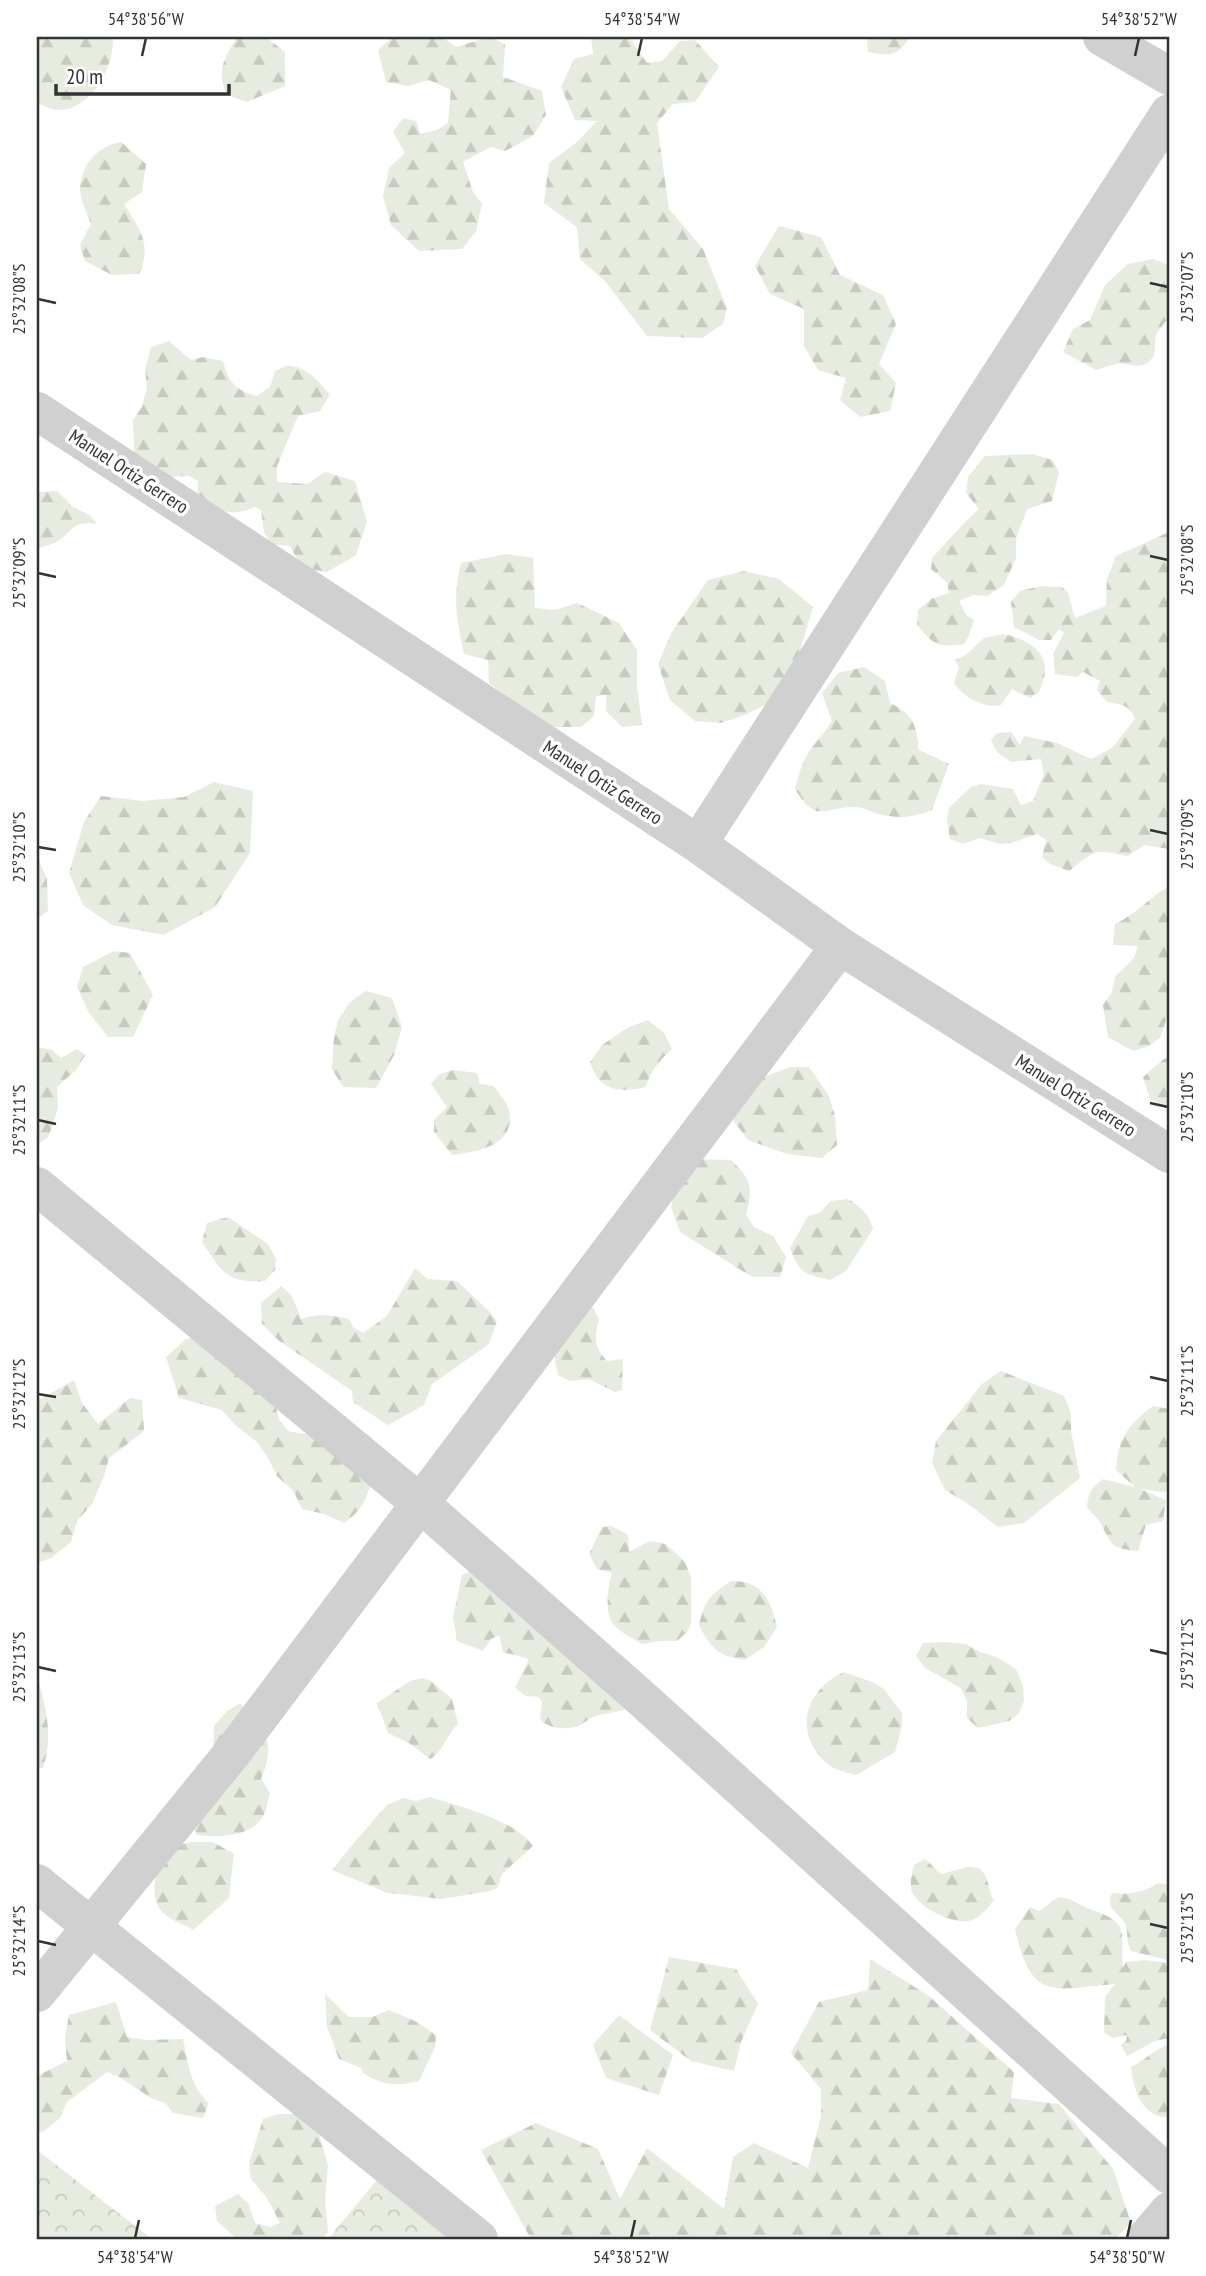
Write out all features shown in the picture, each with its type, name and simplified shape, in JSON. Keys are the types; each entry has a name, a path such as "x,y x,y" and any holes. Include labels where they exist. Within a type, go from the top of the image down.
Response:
{"street":[{"path":"1101,37 1169,76"},
{"path":"698,844 1169,113"},
{"name":"Manuel Ortiz Gerrero","path":"37,411 698,844 840,946 1169,1154"},
{"path":"37,1993 233,1752 840,946"},
{"path":"37,1186 421,1504 640,1697 1169,2175"},
{"path":"37,1883 479,2239"},
{"path":"1145,2239 1169,2211"}],"green space":[{"path":"37,37 113,37 110,61 105,73 91,95 81,103 58,110 37,103"},
{"path":"237,37 266,37 285,52 285,86 247,102 227,95 222,78 223,64"},
{"path":"393,37 442,37 456,47 489,37 505,44 503,77 542,91 546,115 533,136 505,151 491,147 463,162 473,192 482,204 476,231 462,249 419,251 391,225 383,196 389,168 405,153 393,132 403,118 416,121 420,134 437,130 448,123 451,90 429,80 408,86 386,82 378,50"},
{"path":"591,37 629,37 647,63 662,61 680,41 695,40 719,67 695,102 673,104 657,123 669,209 703,249 727,308 723,324 702,338 647,336 604,280 580,259 577,227 544,203 549,163 577,142 597,121 575,120 561,87 574,59 593,54"},
{"path":"867,37 910,37 897,52 888,54 868,52"},
{"path":"121,142 146,164 142,192 124,204 142,237 145,254 139,274 112,275 85,261 80,245 91,224 80,187 84,170 93,157 112,144"},
{"path":"779,226 821,237 840,275 883,295 896,324 879,364 896,383 890,411 860,417 840,400 846,378 818,370 804,346 804,309 770,294 755,266"},
{"path":"1153,259 1169,265 1169,317 1156,334 1154,356 1147,364 1138,366 1119,363 1096,370 1063,352 1073,329 1090,320 1105,285 1128,264"},
{"path":"169,341 191,360 203,357 223,361 234,384 257,396 270,387 275,371 286,366 305,371 330,395 320,411 298,416 277,466 277,482 307,484 325,472 355,481 367,522 356,555 327,572 302,568 290,546 271,544 264,532 261,510 254,507 238,512 219,509 198,497 198,481 189,476 170,477 134,452 133,420 142,406 147,388 145,370 151,347"},
{"path":"1032,454 1053,460 1059,472 1052,501 1027,509 1016,539 1016,558 1004,585 987,596 973,595 959,601 966,615 974,620 964,644 937,644 917,625 918,610 931,599 949,593 947,582 931,569 932,558 979,509 966,493 968,477 985,456"},
{"path":"57,491 73,507 90,515 97,524 78,525 53,544 37,549 37,492"},
{"path":"1169,532 1169,849 1144,845 1128,856 1098,852 1069,871 1050,864 1042,857 1046,840 1037,834 1000,844 980,838 963,844 950,839 947,819 949,808 971,787 981,784 1013,789 1021,805 1033,801 1044,774 1041,759 1011,762 997,752 991,740 997,733 1011,732 1020,745 1024,736 1057,743 1091,759 1112,748 1135,719 1127,708 1107,702 1097,690 1100,681 1083,672 1077,677 1055,674 1053,654 1064,633 1059,629 1051,640 1039,640 1014,627 1011,602 1020,591 1041,586 1062,587 1068,593 1075,618 1106,606 1107,579 1116,556"},
{"path":"506,554 533,558 535,608 555,610 577,603 619,623 637,650 637,686 642,725 622,727 606,711 606,695 596,696 594,716 581,727 546,727 489,683 488,660 464,654 456,599 461,563"},
{"path":"744,571 779,579 813,607 799,654 767,704 721,723 695,721 670,700 658,664 672,632 708,580"},
{"path":"1003,634 1024,641 1037,650 1044,663 1044,679 1039,692 1030,698 1012,689 1001,705 988,705 968,697 954,683 959,667 955,660 967,654 984,638"},
{"path":"864,667 885,681 890,703 905,712 913,722 919,750 949,764 932,810 899,817 856,807 822,812 810,807 795,789 807,755 832,721 822,693 838,673"},
{"path":"214,782 253,791 250,853 215,907 164,935 112,925 83,905 69,873 84,822 101,796 142,801 184,797"},
{"path":"37,856 47,879 48,911 37,919"},
{"path":"1169,886 1169,1012 1160,1038 1149,1046 1133,1051 1108,1037 1103,1005 1112,992 1115,977 1134,958 1138,946 1113,945 1115,924"},
{"path":"114,951 130,953 153,995 133,1037 108,1037 89,1013 77,987 83,967"},
{"path":"366,991 392,998 402,1027 394,1055 376,1088 343,1087 332,1069 338,1020 350,1002"},
{"path":"648,1020 664,1033 672,1049 656,1066 646,1087 619,1090 605,1085 594,1072 590,1062 602,1045 627,1028"},
{"path":"37,1047 52,1050 61,1058 77,1049 85,1055 77,1069 57,1087 58,1108 48,1138 37,1144"},
{"path":"1169,1058 1169,1110 1150,1099 1143,1077 1164,1059"},
{"path":"790,1067 809,1067 829,1096 835,1116 837,1145 822,1158 787,1154 748,1140 733,1120 756,1080"},
{"path":"453,1070 477,1073 480,1084 494,1086 508,1107 510,1122 501,1139 493,1144 473,1152 452,1155 434,1132 434,1120 447,1107 431,1084 438,1075"},
{"path":"691,1159 731,1160 743,1173 750,1191 746,1215 754,1227 773,1236 786,1257 780,1277 752,1277 680,1232 671,1207 677,1183"},
{"path":"848,1199 864,1211 873,1229 846,1271 830,1280 804,1272 790,1248 808,1216 820,1213 830,1201"},
{"path":"228,1217 268,1244 276,1259 275,1270 265,1281 242,1280 226,1274 202,1242 207,1223"},
{"path":"415,1268 427,1279 457,1281 497,1322 489,1344 432,1384 424,1405 388,1425 353,1402 352,1391 278,1340 262,1324 261,1303 281,1286 292,1296 301,1319 336,1316 349,1319 353,1327 363,1333 387,1316"},
{"path":"592,1306 599,1319 596,1331 597,1346 607,1361 623,1359 622,1390 615,1392 589,1379 570,1381 558,1375 553,1350"},
{"path":"198,1336 275,1403 279,1419 288,1431 303,1434 320,1432 371,1483 358,1511 349,1519 344,1523 324,1514 302,1509 294,1492 277,1476 257,1442 234,1424 222,1410 179,1398 166,1357 186,1339"},
{"path":"1001,1371 1064,1396 1071,1413 1071,1431 1080,1478 1024,1523 998,1527 945,1490 932,1463 936,1441 982,1384"},
{"path":"74,1380 82,1403 98,1424 130,1398 142,1400 144,1431 109,1458 92,1504 77,1521 71,1542 51,1558 37,1563 37,1401"},
{"path":"1153,1406 1169,1409 1169,1491 1140,1489 1166,1500 1163,1521 1146,1525 1138,1551 1123,1549 1111,1542 1100,1522 1087,1507 1088,1498 1093,1488 1103,1479 1135,1487 1116,1470 1119,1449 1131,1426"},
{"path":"611,1526 628,1535 629,1552 650,1541 666,1544 685,1562 691,1577 691,1622 689,1630 677,1641 642,1644 623,1633 610,1619 608,1592 612,1573 597,1569 589,1554 602,1527"},
{"path":"475,1569 631,1705 623,1710 593,1717 573,1727 558,1728 543,1722 540,1719 542,1703 539,1697 526,1696 515,1688 529,1659 503,1652 499,1635 491,1639 483,1651 457,1641 453,1617 462,1575"},
{"path":"731,1581 758,1588 772,1609 777,1627 764,1647 745,1660 722,1654 699,1626 709,1599"},
{"path":"923,1643 966,1644 997,1657 1016,1669 1023,1686 1024,1701 1019,1713 1009,1721 978,1728 967,1718 967,1701 961,1688 925,1668 916,1656"},
{"path":"844,1672 884,1689 902,1713 902,1726 895,1752 856,1775 830,1766 810,1741 807,1728 807,1715 819,1690"},
{"path":"37,1678 46,1711 48,1745 43,1768 37,1769"},
{"path":"422,1678 431,1681 452,1699 458,1724 439,1752 430,1759 409,1743 388,1733 377,1703 410,1681"},
{"path":"240,1703 266,1737 268,1755 261,1779 270,1793 266,1810 258,1823 243,1832 224,1836 197,1835 191,1822 213,1749 214,1726 226,1712"},
{"path":"430,1797 500,1821 513,1828 533,1846 502,1874 497,1888 442,1899 388,1893 332,1870 387,1805 403,1798 416,1801"},
{"path":"189,1842 213,1842 234,1854 229,1898 193,1930 168,1917 156,1902 154,1893 157,1873 166,1856 175,1848"},
{"path":"925,1859 941,1874 968,1867 979,1868 994,1900 980,1916 969,1921 954,1920 937,1914 922,1904 912,1892 914,1865"},
{"path":"1158,1883 1169,1885 1167,1960 1131,1951 1126,1924 1113,1910 1110,1902 1112,1893 1136,1892"},
{"path":"1059,1897 1072,1900 1113,1919 1121,1930 1123,1968 1126,1962 1145,1960 1169,1963 1169,2038 1155,2041 1127,2056 1121,2045 1126,2041 1127,2035 1112,2038 1104,2032 1105,1997 1115,1984 1060,1988 1037,1980 1029,1970 1015,1929 1030,1907 1039,1911"},
{"path":"669,1957 736,1969 758,2004 741,2042 734,2071 691,2061 650,2030"},
{"path":"870,1959 929,1996 1014,2072 1011,2098 1059,2104 1113,2169 1131,2223 1115,2239 531,2239 481,2150 536,2123 598,2149 620,2199 647,2148 724,2209 733,2157 754,2143 808,2168 821,2116 821,2089 791,2053 819,2002 868,1990"},
{"path":"325,1994 349,2017 372,2017 389,2010 415,2021 436,2035 435,2047 419,2081 404,2084 384,2083 363,2073 361,2068 339,2059 327,2027"},
{"path":"116,2002 127,2037 145,2040 183,2039 194,2082 209,2103 203,2118 173,2113 165,2103 151,2098 107,2072 67,2102 60,2118 43,2132 37,2131 37,2076 67,2061 65,2039 69,2015"},
{"path":"619,2015 673,2055 659,2095 606,2078 593,2045"},
{"path":"1169,2045 1169,2118 1152,2113 1145,2107 1134,2085 1131,2067"},
{"path":"279,2114 304,2114 319,2135 328,2165 325,2200 328,2232 322,2239 237,2239 217,2221 215,2206 238,2194 248,2203 255,2223 270,2227 280,2223 267,2198 251,2179 249,2163 263,2119"},
{"path":"37,2150 152,2239 37,2239"},
{"path":"380,2176 459,2239 328,2239"}]}
